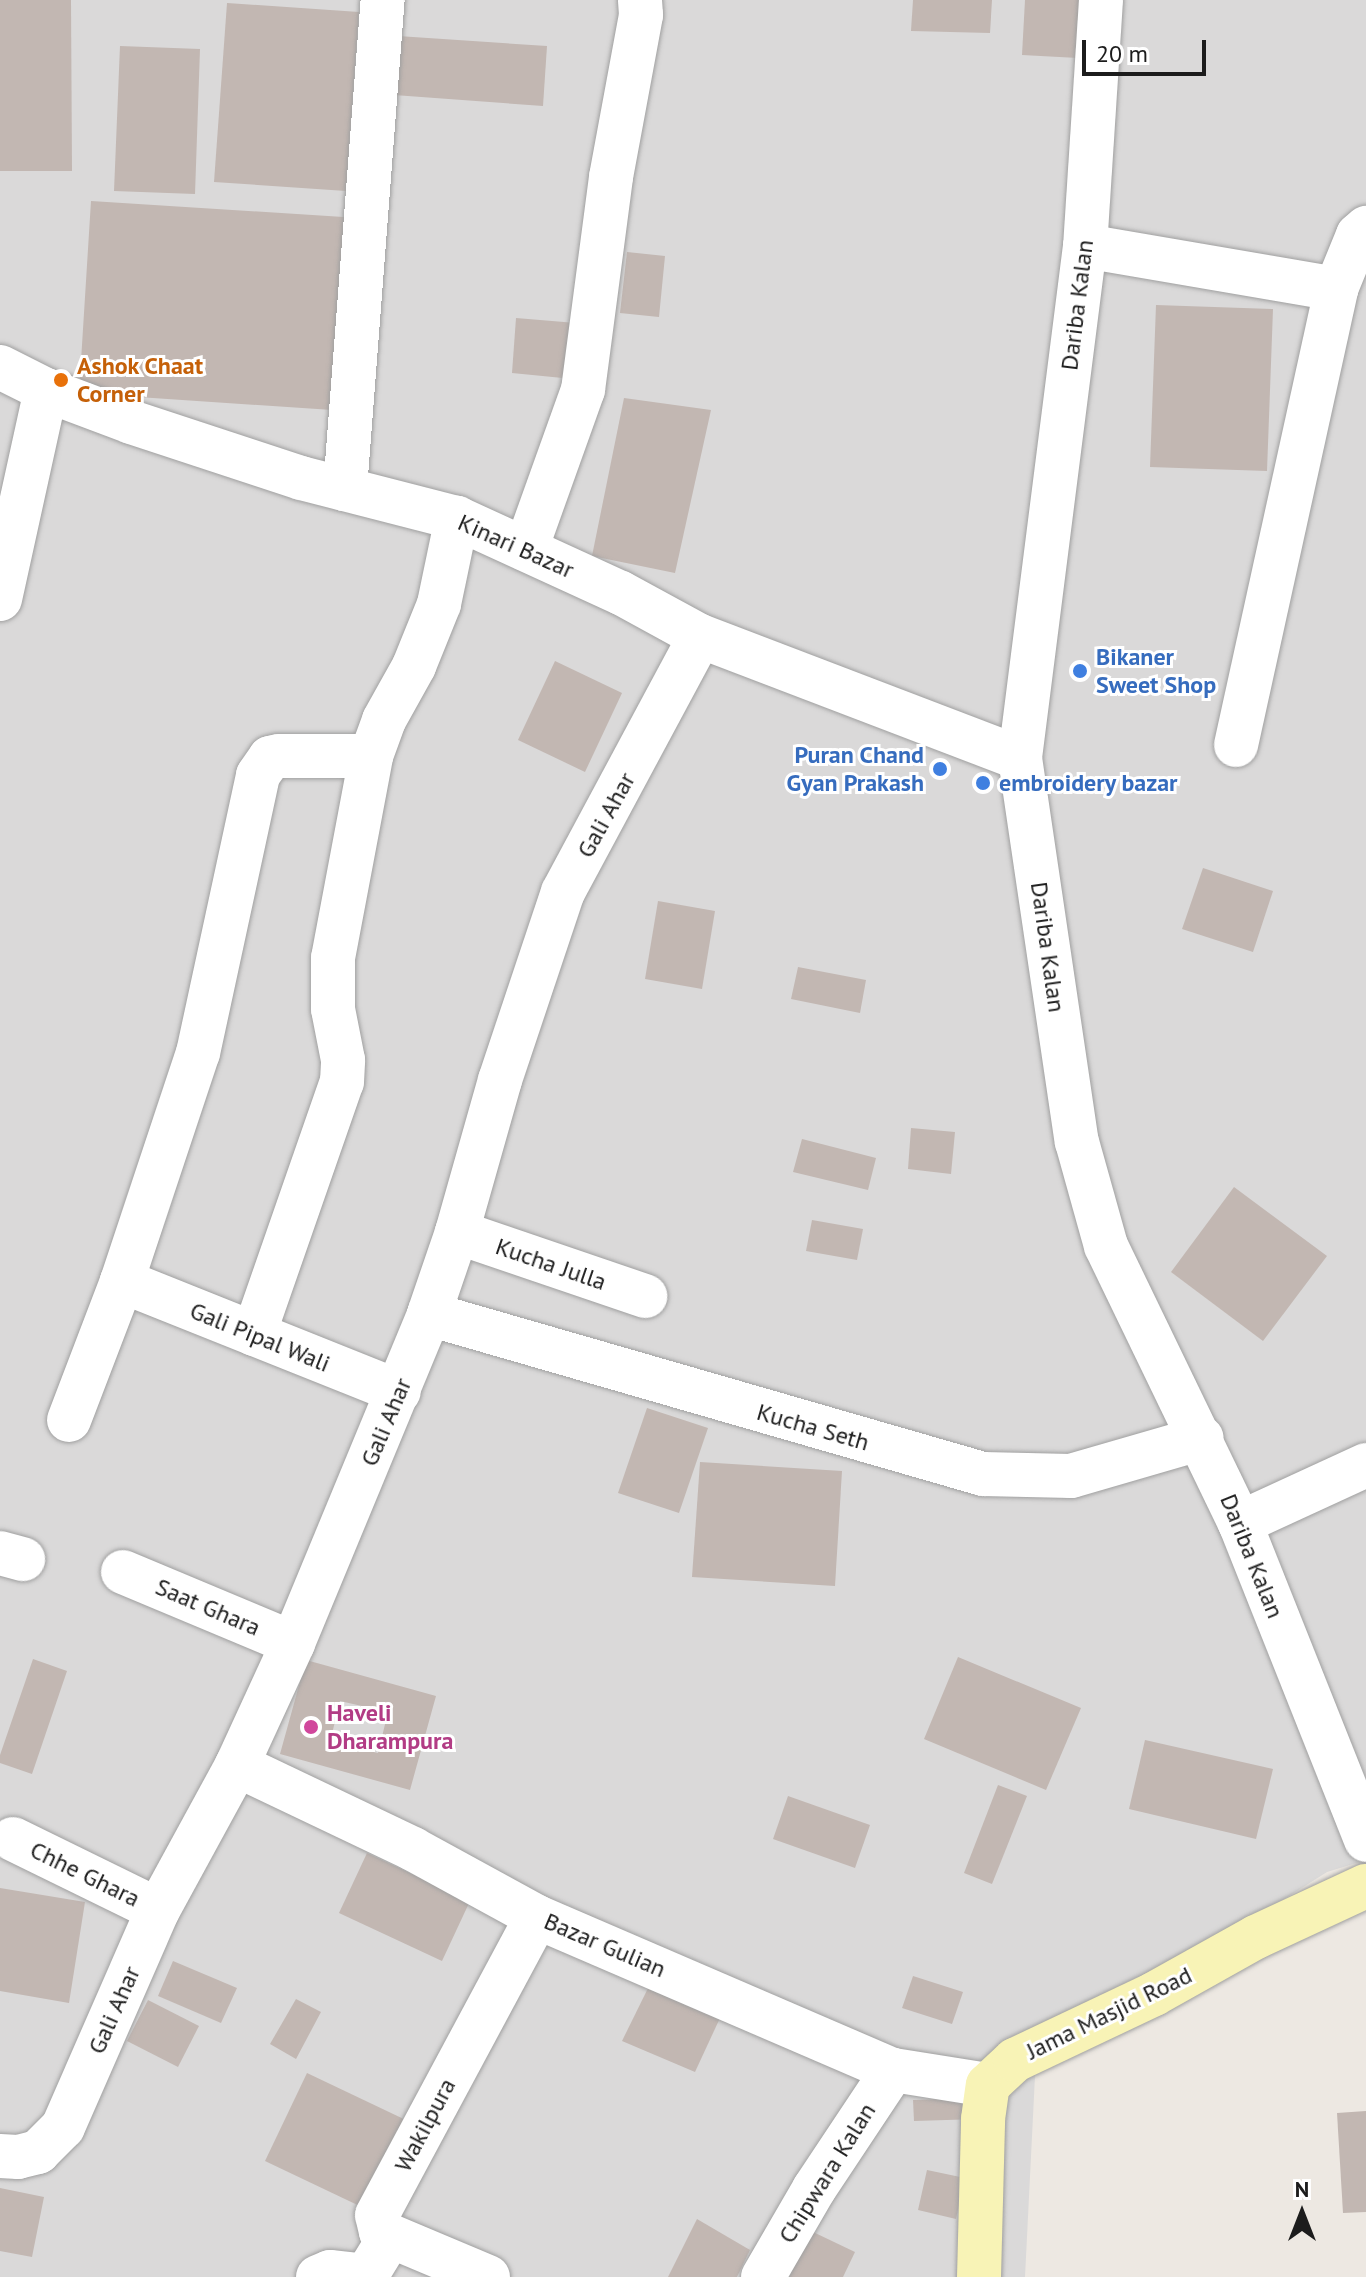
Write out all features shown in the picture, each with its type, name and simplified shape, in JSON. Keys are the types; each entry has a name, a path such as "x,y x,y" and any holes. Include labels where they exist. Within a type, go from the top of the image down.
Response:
{"street":[{"path":"345,489 383,0"},
{"path":"526,549 583,390 611,177 641,15 640,0"},
{"name":"Dariba Kalan","path":"1101,0 1085,246 1020,758 1077,1142 1106,1246 1202,1438 1240,1523 1366,1840"},
{"path":"1236,745 1336,289 1358,235 1366,228"},
{"path":"1085,246 1336,289"},
{"name":"Kinari Bazar","path":"0,367 46,390 131,422 345,489 457,518 700,636 1020,758"},
{"path":"0,599 46,390"},
{"path":"254,1334 338,1103 343,1060 333,1009 333,958 371,756 384,720 414,666 435,616 457,518"},
{"name":"Gali Ahar","path":"0,2156 38,2152 63,2127 158,1910 237,1765 293,1643 429,1314 457,1232 500,1080 563,892 700,636"},
{"path":"69,1420 122,1281 204,1030 258,775 270,758 279,756 371,756"},
{"name":"Kucha Julla","path":"457,1232 645,1296"},
{"name":"Gali Pipal Wali","path":"122,1281 399,1392"},
{"name":"Kucha Seth","path":"429,1314 983,1474 1071,1476 1202,1438"},
{"path":"1240,1523 1366,1465"},
{"name":"Saat Ghara","path":"123,1572 293,1643"},
{"name":"Bazar Gulian","path":"237,1765 413,1849 537,1917 893,2070 988,2085"},
{"name":"Chhe Ghara","path":"13,1839 158,1910"},
{"name":"Jama Masjid Road","path":"988,2085 1015,2060 1154,1994 1256,1937 1366,1886"},
{"name":"Wakilpura","path":"390,2237 378,2228 377,2215 537,1917"},
{"name":"Chipwara Kalan","path":"763,2277 814,2189 893,2070"},
{"path":"979,2277 983,2119 988,2085"},
{"path":"318,2277 330,2272 366,2276 390,2237 488,2277"}],"shaded area":[{"path":"0,0 1366,0 1366,1860 1327,1872 1036,2056 1025,2277 0,2277"}],"building":[{"path":"0,0 71,0 72,171 0,171"},
{"path":"913,0 992,0 990,33 911,31"},
{"path":"1025,0 1082,0 1078,58 1022,55"},
{"path":"227,3 359,12 346,191 214,182"},
{"path":"398,36 547,46 543,106 394,95"},
{"path":"120,46 200,49 195,194 114,191"},
{"path":"91,201 359,218 347,411 79,393"},
{"path":"627,252 665,256 659,317 620,313"},
{"path":"1156,305 1273,309 1267,471 1150,467"},
{"path":"516,318 588,324 583,380 512,373"},
{"path":"624,398 711,410 675,573 592,556"},
{"path":"555,661 622,693 585,772 518,740"},
{"path":"1203,868 1273,891 1253,952 1182,929"},
{"path":"658,901 715,911 702,989 645,979"},
{"path":"798,967 866,980 860,1013 791,999"},
{"path":"911,1128 955,1132 951,1174 908,1169"},
{"path":"802,1139 876,1158 868,1190 793,1172"},
{"path":"1234,1187 1327,1256 1263,1341 1171,1272"},
{"path":"812,1220 863,1229 857,1260 806,1251"},
{"path":"647,1408 708,1428 679,1513 618,1493"},
{"path":"700,1462 842,1471 835,1586 692,1577"},
{"path":"958,1657 1081,1708 1046,1790 924,1739"},
{"path":"33,1659 67,1671 32,1774 0,1763 0,1755"},
{"name":"Haveli Dharampura","path":"306,1660 436,1696 410,1790 280,1754","holes":["340,1701 388,1712 378,1753 330,1742"]},
{"path":"1145,1740 1273,1769 1256,1839 1129,1809"},
{"path":"998,1785 1027,1796 992,1884 964,1873"},
{"path":"788,1796 870,1825 855,1868 773,1839"},
{"path":"367,1853 470,1901 442,1961 339,1913"},
{"path":"0,1888 85,1902 69,2003 0,1991"},
{"path":"173,1961 237,1988 221,2023 158,1996"},
{"path":"655,1974 726,2005 695,2072 622,2041"},
{"path":"913,1976 963,1992 952,2024 902,2008"},
{"path":"296,1999 321,2012 296,2059 270,2044"},
{"path":"148,2000 199,2026 178,2067 127,2041"},
{"path":"307,2073 410,2122 368,2210 265,2161"},
{"path":"979,2098 979,2119 914,2121 913,2100"},
{"path":"1366,2111 1366,2212 1343,2213 1337,2113"},
{"path":"927,2170 965,2178 956,2219 918,2210"},
{"path":"0,2188 44,2197 32,2257 0,2251"},
{"path":"697,2219 750,2250 737,2277 668,2277"},
{"path":"811,2231 855,2252 843,2277 789,2277"}],"place":[{"name":"Ashok Chaat Corner","path":"61,380"},
{"name":"Bikaner Sweet Shop","path":"1080,671"},
{"name":"Puran Chand Gyan Prakash","path":"940,769"},
{"name":"embroidery bazar","path":"983,783"},
{"name":"Haveli Dharampura","path":"311,1727"}]}
